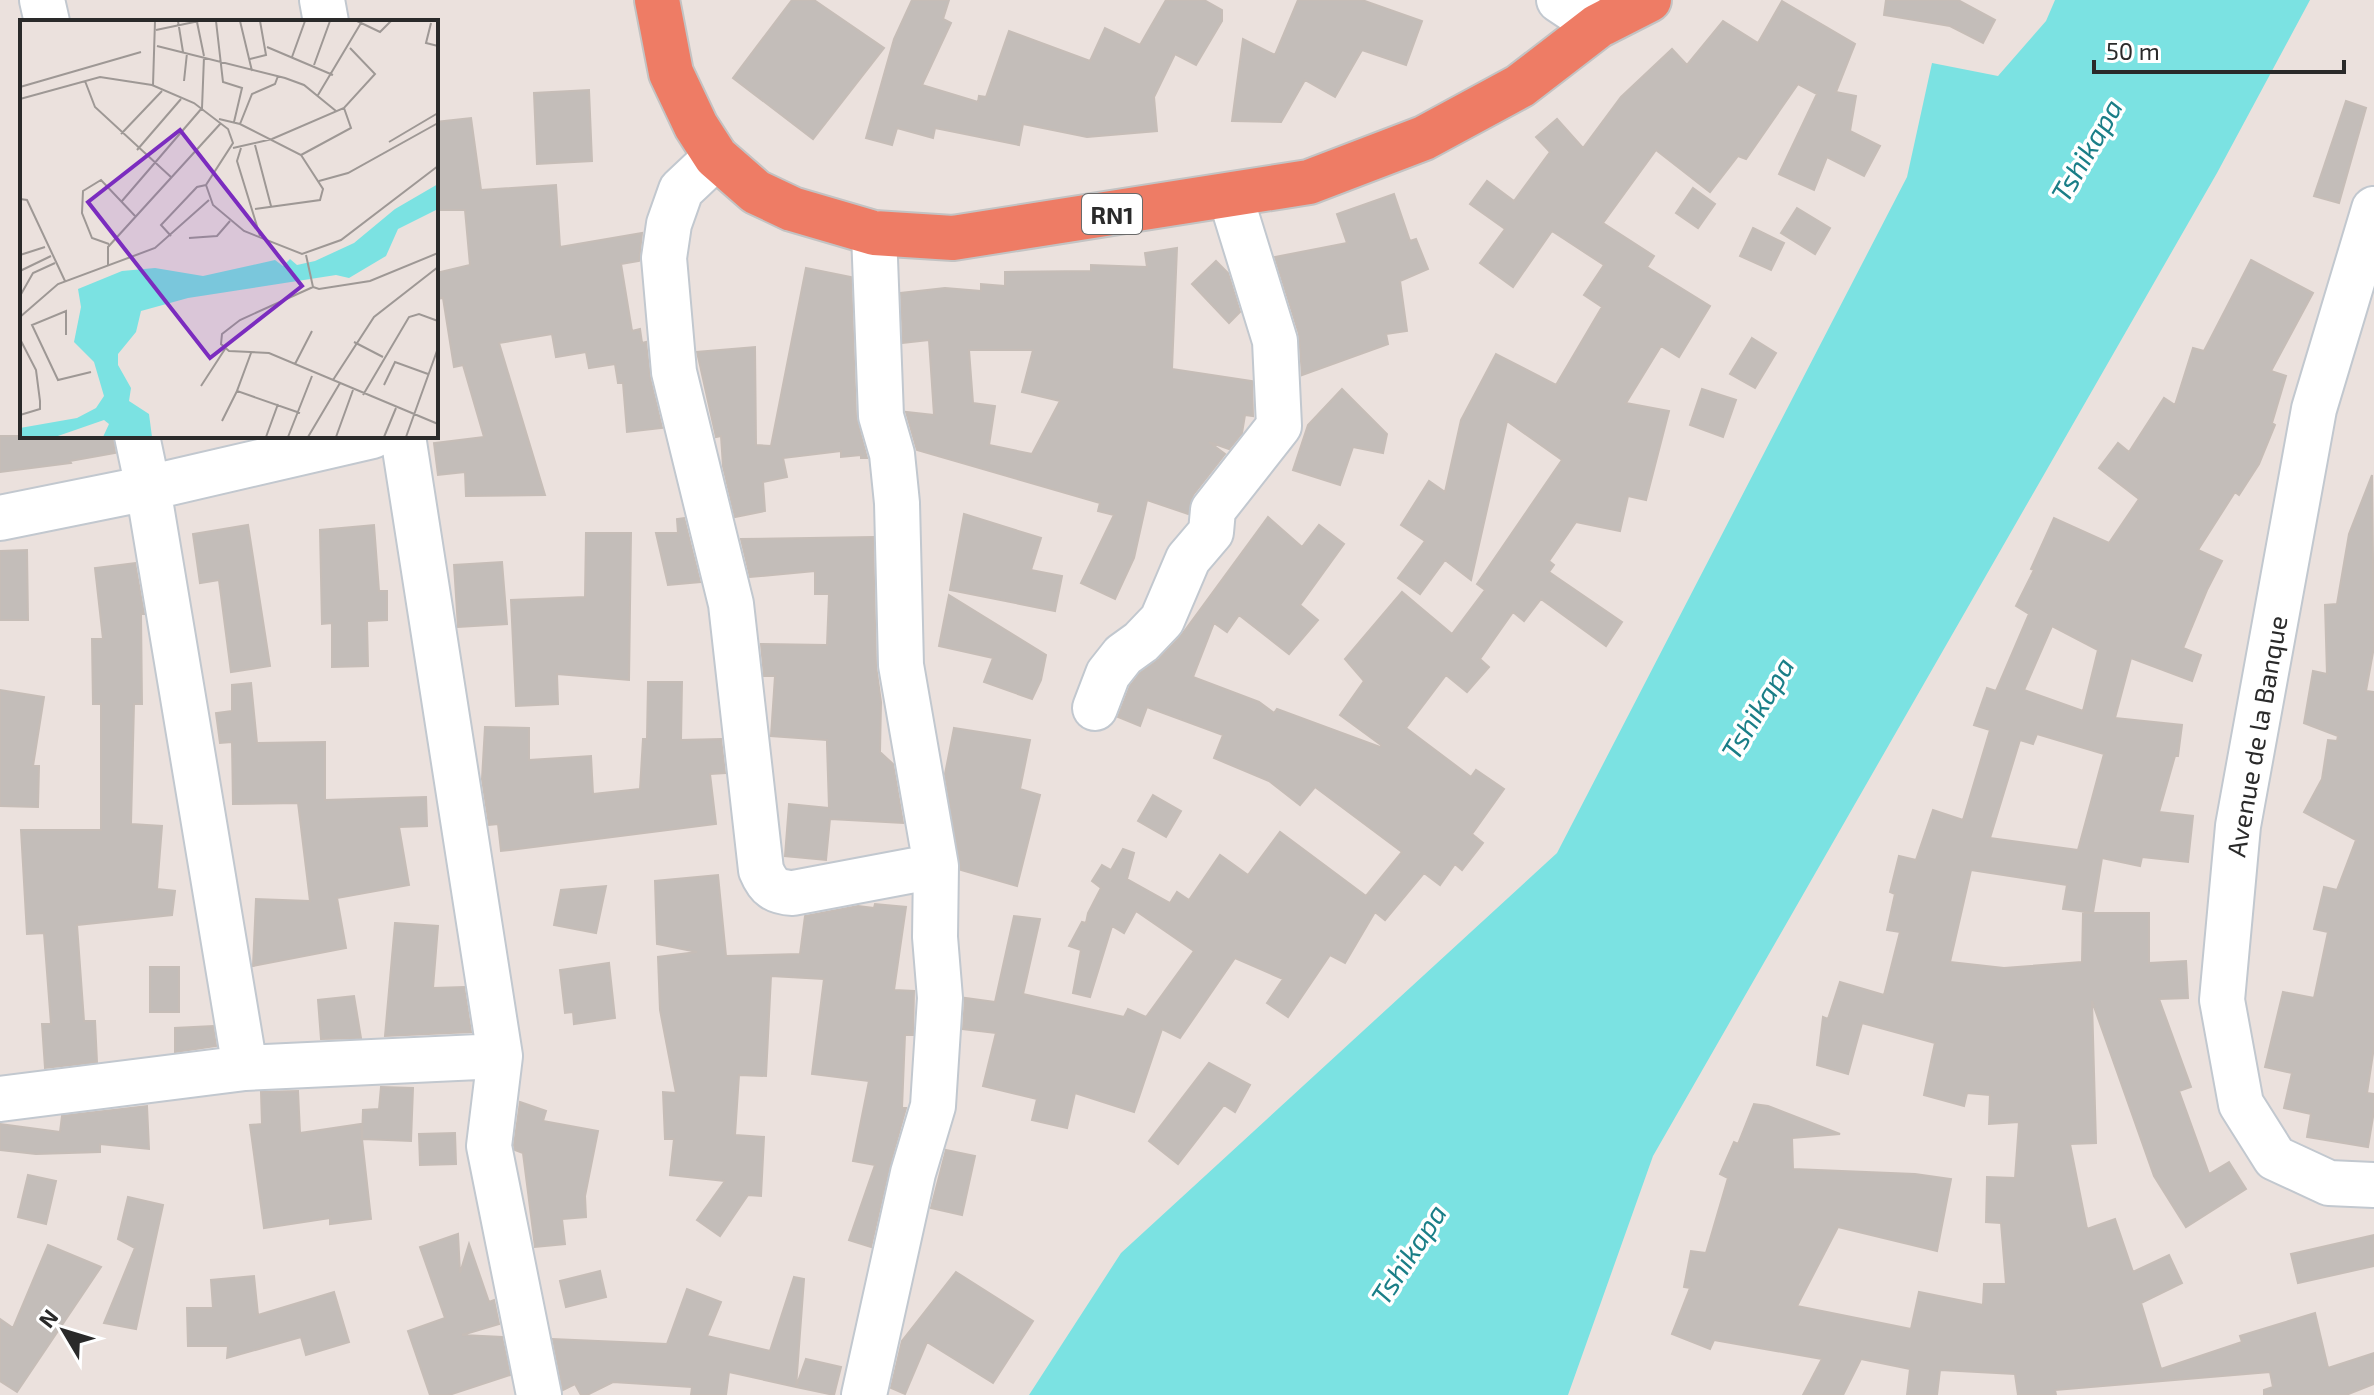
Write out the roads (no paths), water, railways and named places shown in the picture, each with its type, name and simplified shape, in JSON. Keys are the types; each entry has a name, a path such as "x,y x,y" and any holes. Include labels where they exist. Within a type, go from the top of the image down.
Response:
{"highway":[{"name":"RN1","path":"657,0 671,73 696,126 716,157 756,192 792,209 874,233 953,238 1309,182 1424,138 1520,86 1598,26 1649,0"}],"street":[{"path":"42,0 47,20"},
{"path":"322,0 326,20"},
{"path":"1559,0 1598,26"},
{"path":"716,157 681,190 669,224 664,258 674,372 731,604 761,870 767,884 778,892 793,893 936,866"},
{"path":"1095,708 1108,674 1123,655 1162,620 1188,559 1211,532 1213,510 1279,426 1275,341 1230,195"},
{"name":"Avenue de la Banque","path":"2374,209 2314,409 2238,826 2222,1000 2241,1104 2275,1158 2329,1183 2374,1185"},
{"path":"864,1395 913,1173 933,1106 940,998 935,937 936,866 901,665 897,503 892,454 881,416 874,233"},
{"path":"137,438 245,1068"},
{"path":"0,518 148,488 363,438"},
{"path":"403,438 500,1056 489,1146 539,1395"},
{"path":"0,1099 245,1068 500,1056"}],"water":[{"name":"Tshikapa","path":"2055,0 2310,0 2217,173 1653,1156 1568,1395 1029,1395 1121,1253 1557,853 1907,177 1932,63 1998,76 2046,21"}]}
